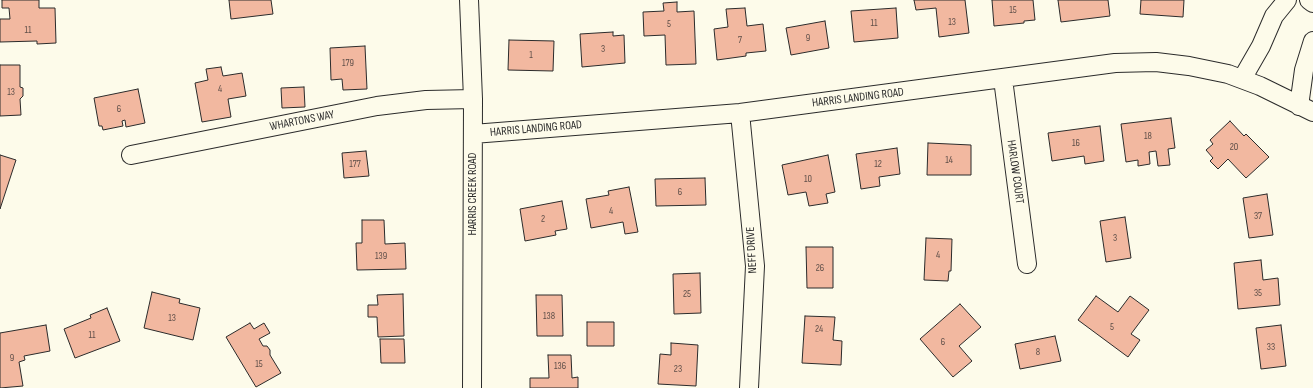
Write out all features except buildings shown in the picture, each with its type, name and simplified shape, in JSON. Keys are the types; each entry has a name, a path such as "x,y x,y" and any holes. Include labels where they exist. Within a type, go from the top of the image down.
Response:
{"street":[{"name":"HARRIS CREEK ROAD","path":"468,0 473,99 472,388"},
{"path":"1242,79 1261,46 1274,16 1287,0"},
{"path":"1309,0 1313,3"},
{"name":"HARRIS LANDING ROAD","path":"473,134 740,113 1003,80 1116,63 1156,62 1189,66 1242,79 1306,109 1304,70 1313,41"},
{"name":"HARLOW COURT","path":"1003,80 1027,264"},
{"name":"WHARTONS WAY","path":"131,155 377,106 426,100 473,99"},
{"name":"NEFF DRIVE","path":"740,113 755,266 749,388"}]}
